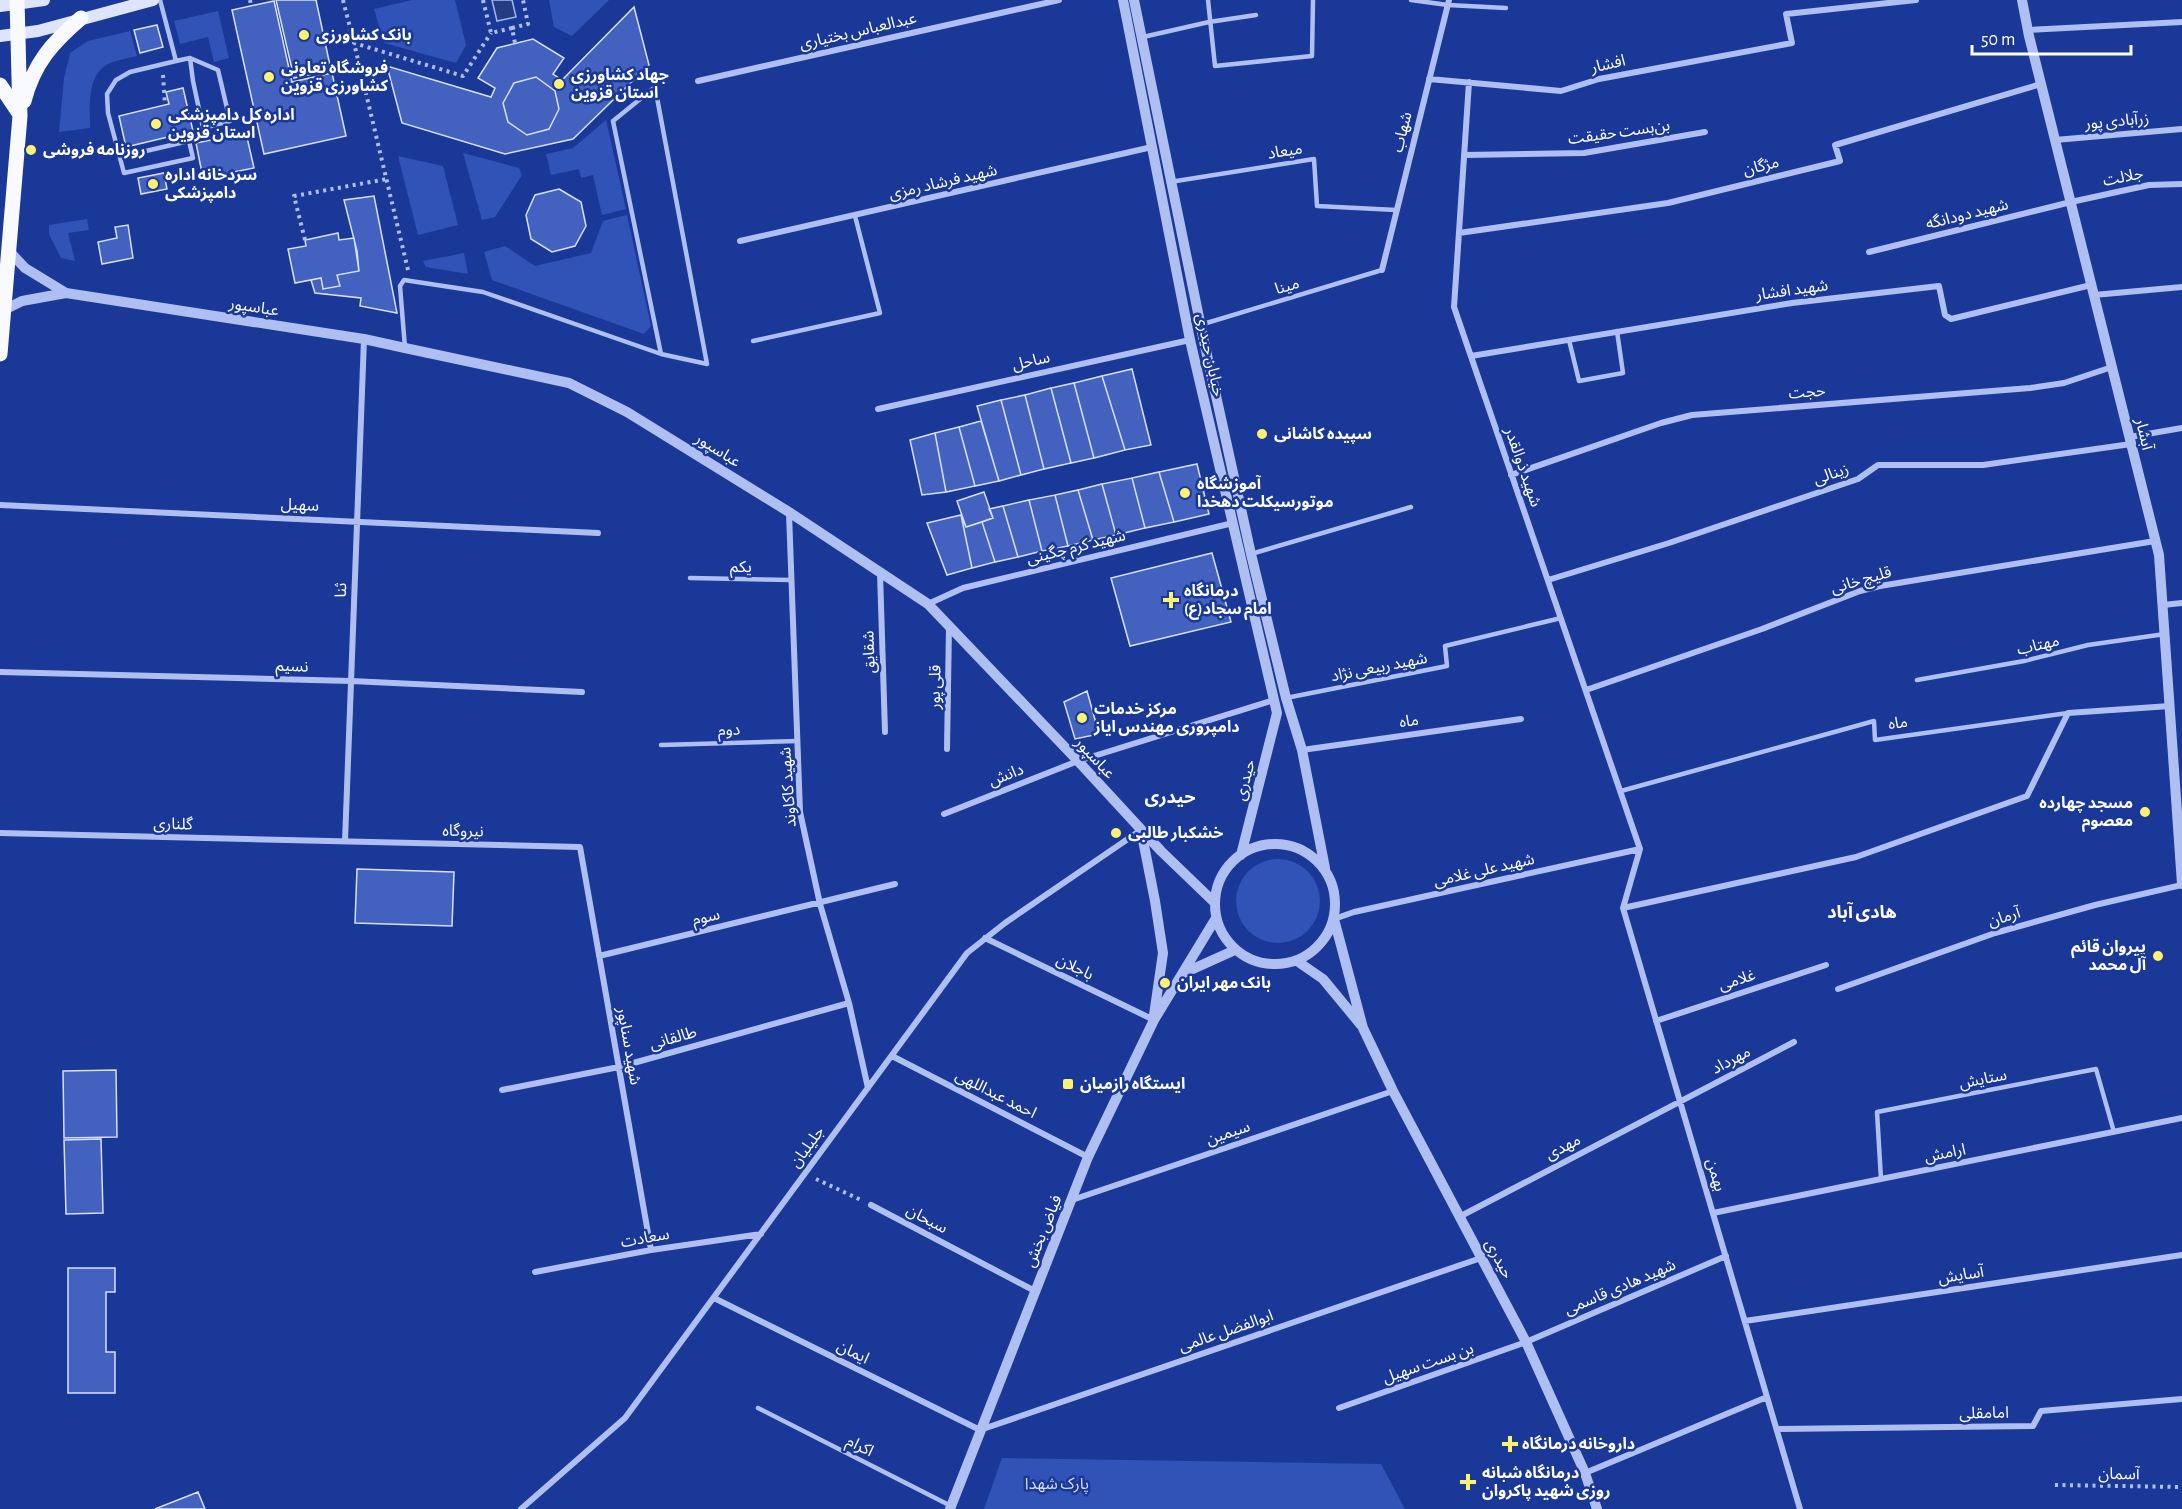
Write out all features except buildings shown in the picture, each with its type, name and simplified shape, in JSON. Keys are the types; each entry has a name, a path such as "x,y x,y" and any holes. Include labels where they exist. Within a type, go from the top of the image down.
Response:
{"main road":[{"path":"0,6 44,0"},
{"path":"0,36 38,30 153,0"},
{"path":"0,354 20,116 17,2"},
{"path":"20,116 28,87 44,55 81,18"},
{"path":"0,85 20,116"}],"street":[{"name":"عبدالعباس بختیاری","path":"698,81 1059,0"},
{"name":"خیابان حیدری","path":"1123,0 1190,340 1277,713"},
{"name":"خیابان حیدری","path":"1134,0 1200,324 1251,554 1289,710 1302,750 1325,868"},
{"path":"1870,3 1916,0"},
{"name":"آبشار","path":"2022,0 2159,555 2170,706 2177,744 2182,884"},
{"name":"شهاب","path":"1382,270 1449,3"},
{"name":"افشار","path":"1429,79 1561,91 1599,79 1792,43 1786,14 1870,3"},
{"path":"2028,30 2182,22"},
{"name":"شهید ذوالقدر","path":"1469,82 1454,307 1640,849"},
{"name":"مژگان","path":"1459,233 1668,203 1840,161 1835,145 2041,84"},
{"name":"زرآبادی پور","path":"2055,140 2182,129"},
{"name":"بن‌بست حقیقت","path":"1464,155 1584,153 1705,132"},
{"name":"شهید فرشاد رمزی","path":"740,242 1152,147"},
{"name":"جلالت","path":"2071,202 2149,185 2182,184"},
{"name":"شهید دودانگه","path":"1869,252 2071,202"},
{"path":"10,252 25,268 66,292"},
{"name":"شهید افشار","path":"1471,357 1792,303 1939,286 1945,315 1951,319 2093,290"},
{"path":"2093,290 2182,287"},
{"path":"4,310 22,301 66,292"},
{"name":"عباسپور","path":"66,292 364,339 568,383 627,412 789,512 927,604 1141,830 1215,903"},
{"name":"ثنا","path":"345,841 364,339"},
{"name":"ساحل","path":"878,409 1190,340"},
{"name":"حجت","path":"1511,475 1660,423 1692,415 2030,388 2064,383 2112,368"},
{"name":"زینالی","path":"1548,580 1669,543 1858,479 1878,465 1983,465 2131,440 2182,428"},
{"name":"سهیل","path":"0,505 598,533"},
{"name":"شهید کاکاوند","path":"789,512 800,812 820,904 849,1002 868,1088"},
{"name":"شهید کرم چگینی","path":"927,604 963,588 1233,523"},
{"name":"قلیچ خانی","path":"1586,690 1762,629 1860,591 2155,541"},
{"name":"شقایق","path":"880,572 885,732"},
{"path":"2163,605 2182,603"},
{"name":"قلی پور","path":"947,749 949,626"},
{"name":"نسیم","path":"0,672 351,681 582,692"},
{"name":"دانش","path":"944,814 1078,761 1274,700"},
{"name":"ماه","path":"2068,714 2170,706"},
{"name":"حیدری","path":"1241,855 1277,713"},
{"path":"1640,849 1623,908 1856,857 2027,796 2068,714"},
{"name":"ماه","path":"1302,750 1521,719"},
{"path":"1141,830 1163,953 1154,1020"},
{"name":"جلیلیان","path":"521,1509 625,1418 968,953 985,938 1141,830"},
{"name":"گلناری","path":"0,833 345,841"},
{"name":"نیروگاه","path":"345,841 580,847"},
{"path":"1335,918 1327,937 1314,951 1297,961 1281,965 1264,964 1249,959 1235,950 1223,935 1216,918 1215,903 1218,885 1227,868 1241,855 1257,846 1276,844 1295,847 1311,855 1325,868 1333,884 1336,901 1335,918 1363,1028"},
{"name":"شهید سناپور","path":"580,847 651,1250"},
{"name":"شهید علی غلامی","path":"1335,918 1640,849"},
{"name":"سوم","path":"599,956 895,884"},
{"name":"آرمان","path":"1838,989 1995,933 2182,884"},
{"name":"بهمن","path":"1623,908 1800,1509"},
{"name":"فیاض بخش","path":"951,1508 1088,1157 1154,1020 1216,918"},
{"name":"باجلان","path":"985,938 1154,1020"},
{"path":"1184,973 1235,950"},
{"path":"1297,961 1323,979 1363,1028"},
{"name":"غلامی","path":"1656,1021 1826,965"},
{"name":"طالقانی","path":"502,1090 619,1067 849,1002"},
{"name":"حیدری","path":"1363,1028 1393,1091 1526,1342 1585,1473 1597,1509"},
{"name":"مهرداد","path":"1680,1102 1794,1042"},
{"name":"احمد عبداللهی","path":"892,1056 1088,1157"},
{"name":"سیمین","path":"1071,1201 1393,1091"},
{"name":"مهدی","path":"1459,1217 1680,1102"},
{"name":"ارامش","path":"1713,1213 2182,1118"},
{"name":"سبحان","path":"871,1205 1035,1291"},
{"name":"سعادت","path":"535,1272 651,1250 761,1234"},
{"name":"آسایش","path":"1745,1321 2182,1255"},
{"name":"شهید هادی قاسمی","path":"1526,1342 1725,1256"},
{"name":"ابوالفضل عالمی","path":"980,1430 1481,1258"},
{"name":"ایمان","path":"714,1298 980,1430"},
{"name":"بن بست سهیل","path":"1339,1408 1526,1342"},
{"path":"1585,1473 1767,1397"},
{"name":"امامقلی","path":"1777,1429 2033,1426 2041,1411 2182,1399"}],"lane":[{"path":"160,0 176,61"},
{"path":"1208,0 1215,66 1312,56 1313,0"},
{"path":"1411,0 1506,8"},
{"path":"1140,37 1209,22 1256,15"},
{"path":"120,157 189,141 193,158 124,173 108,113 107,94 117,80 130,72 190,58 218,70 230,121 203,128 190,58"},
{"path":"405,348 400,286 404,280 483,292 661,354 707,364 655,87 613,121 661,354"},
{"name":"میعاد","path":"1170,182 1314,159 1317,206 1396,210"},
{"path":"753,341 880,313 855,216"},
{"name":"مینا","path":"1200,324 1382,270"},
{"path":"1569,340 1579,381 1623,373 1617,331"},
{"path":"1251,554 1411,507"},
{"name":"یکم","path":"690,578 792,580"},
{"name":"شهید ربیعی نژاد","path":"1286,698 1447,666 1445,646 1561,618"},
{"name":"مهتاب","path":"1917,680 2024,661 2088,645 2164,634"},
{"name":"ماه","path":"1621,791 1874,720 1875,740 2068,714"},
{"name":"دوم","path":"661,745 798,741"},
{"name":"ستایش","path":"1881,1179 1877,1112 2096,1069 2114,1132"},
{"name":"اکرام","path":"758,1408 951,1508"}],"path":[{"path":"343,0 411,281"},
{"path":"483,0 491,33"},
{"path":"354,43 463,76 491,33 528,24 523,0"},
{"path":"512,28 515,43"},
{"path":"165,105 162,76 176,61"},
{"path":"305,240 294,196 387,179"},
{"path":"805,1174 871,1205"},
{"name":"آسمان","path":"2055,1485 2182,1487"}],"green space":[{"path":"412,0 455,0 466,45 456,63 384,43 374,9"},
{"path":"549,0 609,0 572,36 554,27"},
{"path":"218,11 229,58 214,62 208,37 180,44 174,21"},
{"path":"130,31 137,56 110,63 97,75 91,92 90,128 59,132 64,78 70,53 88,41"},
{"path":"606,120 626,209 602,215 593,175 581,178 579,169 551,175 546,154 573,148"},
{"path":"463,153 519,168 522,175 495,217 482,220"},
{"path":"398,156 443,166 458,225 418,235"},
{"path":"627,215 651,326 644,334 492,280 484,252 505,246 535,266 591,253 603,221"},
{"path":"87,219 89,230 68,233 75,261 61,258 49,234 49,225"},
{"path":"464,253 468,274 426,267 423,261"},
{"path":"1278,859 1294,862 1308,871 1317,885 1320,901 1317,917 1308,931 1294,940 1278,943 1262,940 1248,931 1239,917 1236,901 1239,885 1248,871 1262,862"},
{"name":"پارک شهدا","path":"1002,1458 1381,1464 1405,1509 984,1509"}],"shaded area":[{"path":"492,0 512,0 516,17 497,21"}],"place":[{"name":"بانک کشاورزی","path":"304,35"},
{"name":"فروشگاه تعاونی کشاورزی قزوین","path":"269,77"},
{"name":"جهاد کشاورزی استان قزوین","path":"559,84"},
{"name":"اداره کل دامپزشکی استان قزوین","path":"156,124"},
{"name":"روزنامه فروشی","path":"31,150"},
{"name":"سردخانه اداره دامپزشکی","path":"153,184"},
{"name":"سپیده کاشانی","path":"1262,434"},
{"name":"آموزشگاه موتورسیکلت دهخدا","path":"1185,493"},
{"name":"درمانگاه امام سجاد(ع)","path":"1171,600"},
{"name":"مرکز خدمات دامپروری مهندس ایاز","path":"1082,718"},
{"name":"مسجد چهارده معصوم","path":"2145,812"},
{"name":"خشکبار طالبی","path":"1116,833"},
{"name":"پیروان قائم آل محمد","path":"2158,956"},
{"name":"بانک مهر ایران","path":"1165,983"},
{"name":"ایستگاه رازمیان","path":"1068,1084"},
{"name":"داروخانه درمانگاه","path":"1510,1444"},
{"name":"درمانگاه شبانه روزی شهید پاکروان","path":"1468,1482"}],"district":[{"name":"حیدری","path":"1170,798"},
{"name":"هادی آباد","path":"1862,913"}]}
